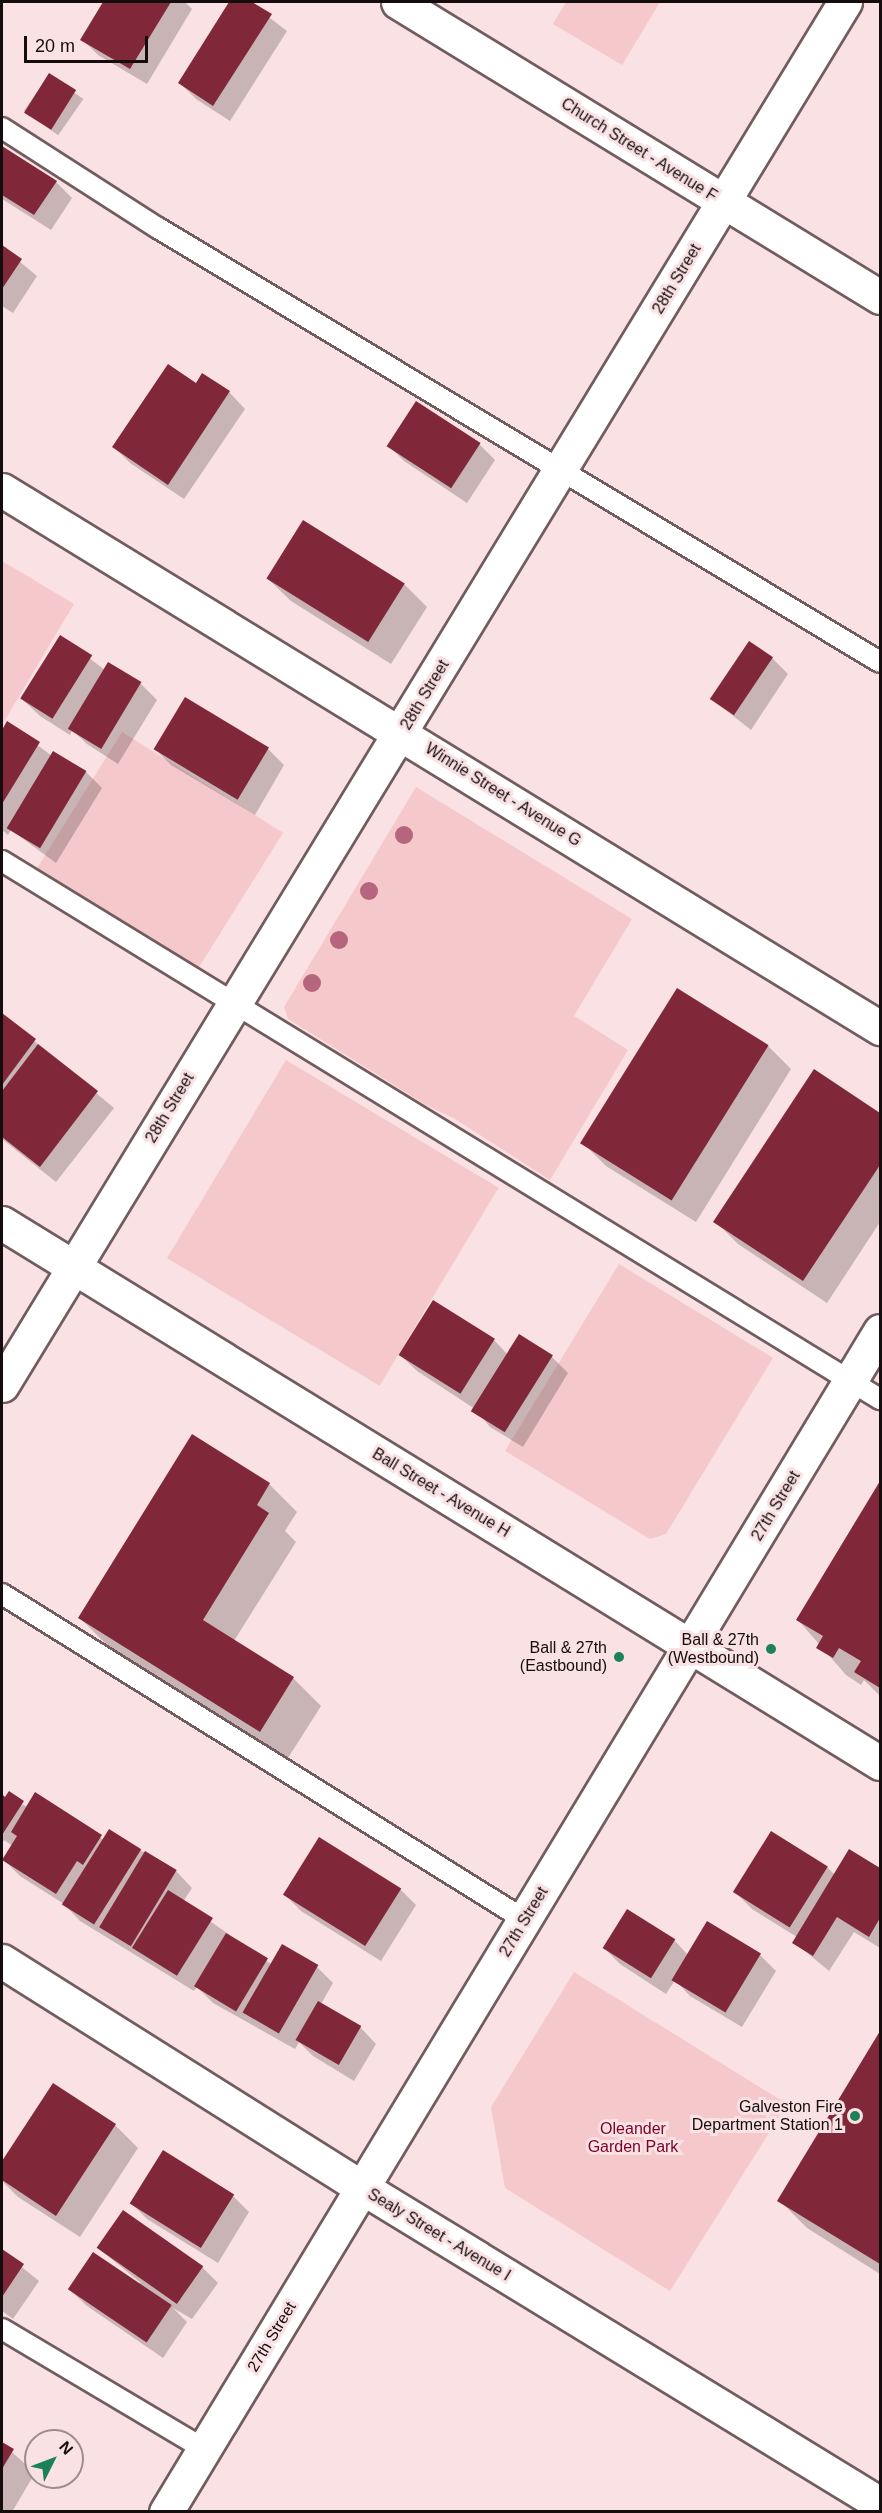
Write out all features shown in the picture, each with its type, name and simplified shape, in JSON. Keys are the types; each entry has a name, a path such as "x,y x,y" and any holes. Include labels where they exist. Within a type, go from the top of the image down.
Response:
{"street":[{"name":"Church Street - Avenue F","path":"398,2 880,297"},
{"name":"28th Street","path":"2,1385 845,2"},
{"name":"Winnie Street - Avenue G","path":"2,490 402,732 880,1028"},
{"name":"Ball Street - Avenue H","path":"2,1224 880,1763"},
{"name":"27th Street","path":"166,2511 692,1647 880,1331"},
{"name":"Sealy Street - Avenue I","path":"2,1961 363,2188 880,2504"}],"lane":[{"path":"2,128 158,228 880,662"},
{"path":"2,861 234,1001 880,1399"},
{"path":"2,1594 525,1920"},
{"path":"2,2329 204,2449"}],"green space":[{"path":"566,2 660,2 622,65 553,24"},
{"path":"2,561 74,604 2,725"},
{"path":"122,732 283,833 196,973 35,872"},
{"path":"416,787 632,919 574,1016 628,1050 550,1180 455,1119 426,1105 288,1019 284,1007"},
{"path":"286,1060 499,1188 380,1386 167,1258"},
{"path":"619,1264 773,1358 666,1534 650,1539 505,1451"},
{"name":"Oleander Garden Park","path":"574,1972 787,2104 670,2291 505,2188 491,2107"}],"building":[{"path":"103,2 171,2 130,69 80,40"},
{"path":"229,2 252,2 272,14 213,106 178,83"},
{"path":"49,73 76,90 51,130 24,113"},
{"path":"2,146 57,181 34,215 2,195"},
{"path":"2,245 22,259 2,289"},
{"path":"168,364 196,383 202,373 230,391 168,485 112,447"},
{"path":"416,401 481,443 451,488 387,446"},
{"path":"303,520 405,584 368,642 266,579"},
{"path":"60,635 92,655 52,719 20,699"},
{"path":"749,641 773,657 734,715 710,699"},
{"path":"108,662 141,682 101,749 68,729"},
{"path":"185,697 269,747 238,800 154,749"},
{"path":"7,721 40,742 2,804 2,730"},
{"path":"53,751 86,771 40,848 7,828"},
{"path":"677,988 769,1045 672,1200 580,1143"},
{"path":"2,1013 36,1039 2,1085"},
{"path":"38,1044 98,1091 40,1167 2,1137 2,1091"},
{"path":"814,1069 880,1113 880,1165 803,1281 713,1222"},
{"path":"433,1300 495,1339 460,1394 399,1355"},
{"path":"519,1334 553,1355 505,1432 471,1411"},
{"path":"192,1434 270,1483 257,1505 269,1513 203,1620 294,1677 260,1732 78,1618"},
{"path":"880,1481 880,1688 854,1672 861,1661 839,1648 833,1658 816,1648 823,1636 796,1620"},
{"path":"9,1791 24,1801 2,1835 2,1794 5,1797"},
{"path":"35,1792 102,1835 83,1865 77,1861 56,1894 2,1860 17,1836 11,1832"},
{"path":"109,1829 141,1849 94,1925 62,1904"},
{"path":"771,1831 828,1867 790,1928 733,1892"},
{"path":"319,1837 401,1888 365,1946 283,1895"},
{"path":"849,1849 880,1868 880,1918 869,1937 837,1917 813,1956 792,1943"},
{"path":"145,1851 177,1870 131,1946 99,1927"},
{"path":"168,1890 213,1918 177,1976 132,1948"},
{"path":"627,1909 675,1939 651,1978 603,1948"},
{"path":"707,1921 761,1953 725,2013 671,1980"},
{"path":"226,1933 268,1958 236,2011 194,1986"},
{"path":"282,1944 318,1965 279,2033 242,2012"},
{"path":"318,2001 361,2026 339,2065 296,2040"},
{"name":"Galveston Fire Department Station 1","path":"880,2031 880,2264 777,2201"},
{"path":"53,2083 116,2124 56,2216 2,2180 2,2161"},
{"path":"163,2150 234,2195 201,2248 130,2203"},
{"path":"123,2210 203,2266 177,2304 97,2248"},
{"path":"2,2249 24,2264 2,2297"},
{"path":"93,2252 172,2305 147,2342 68,2289"},
{"path":"2,2442 14,2449 2,2469"}],"place":[{"name":"Ball & 27th (Westbound)","path":"771,1649"},
{"name":"Ball & 27th (Eastbound)","path":"619,1657"},
{"name":"Galveston Fire Department Station 1","path":"855,2116"}]}
